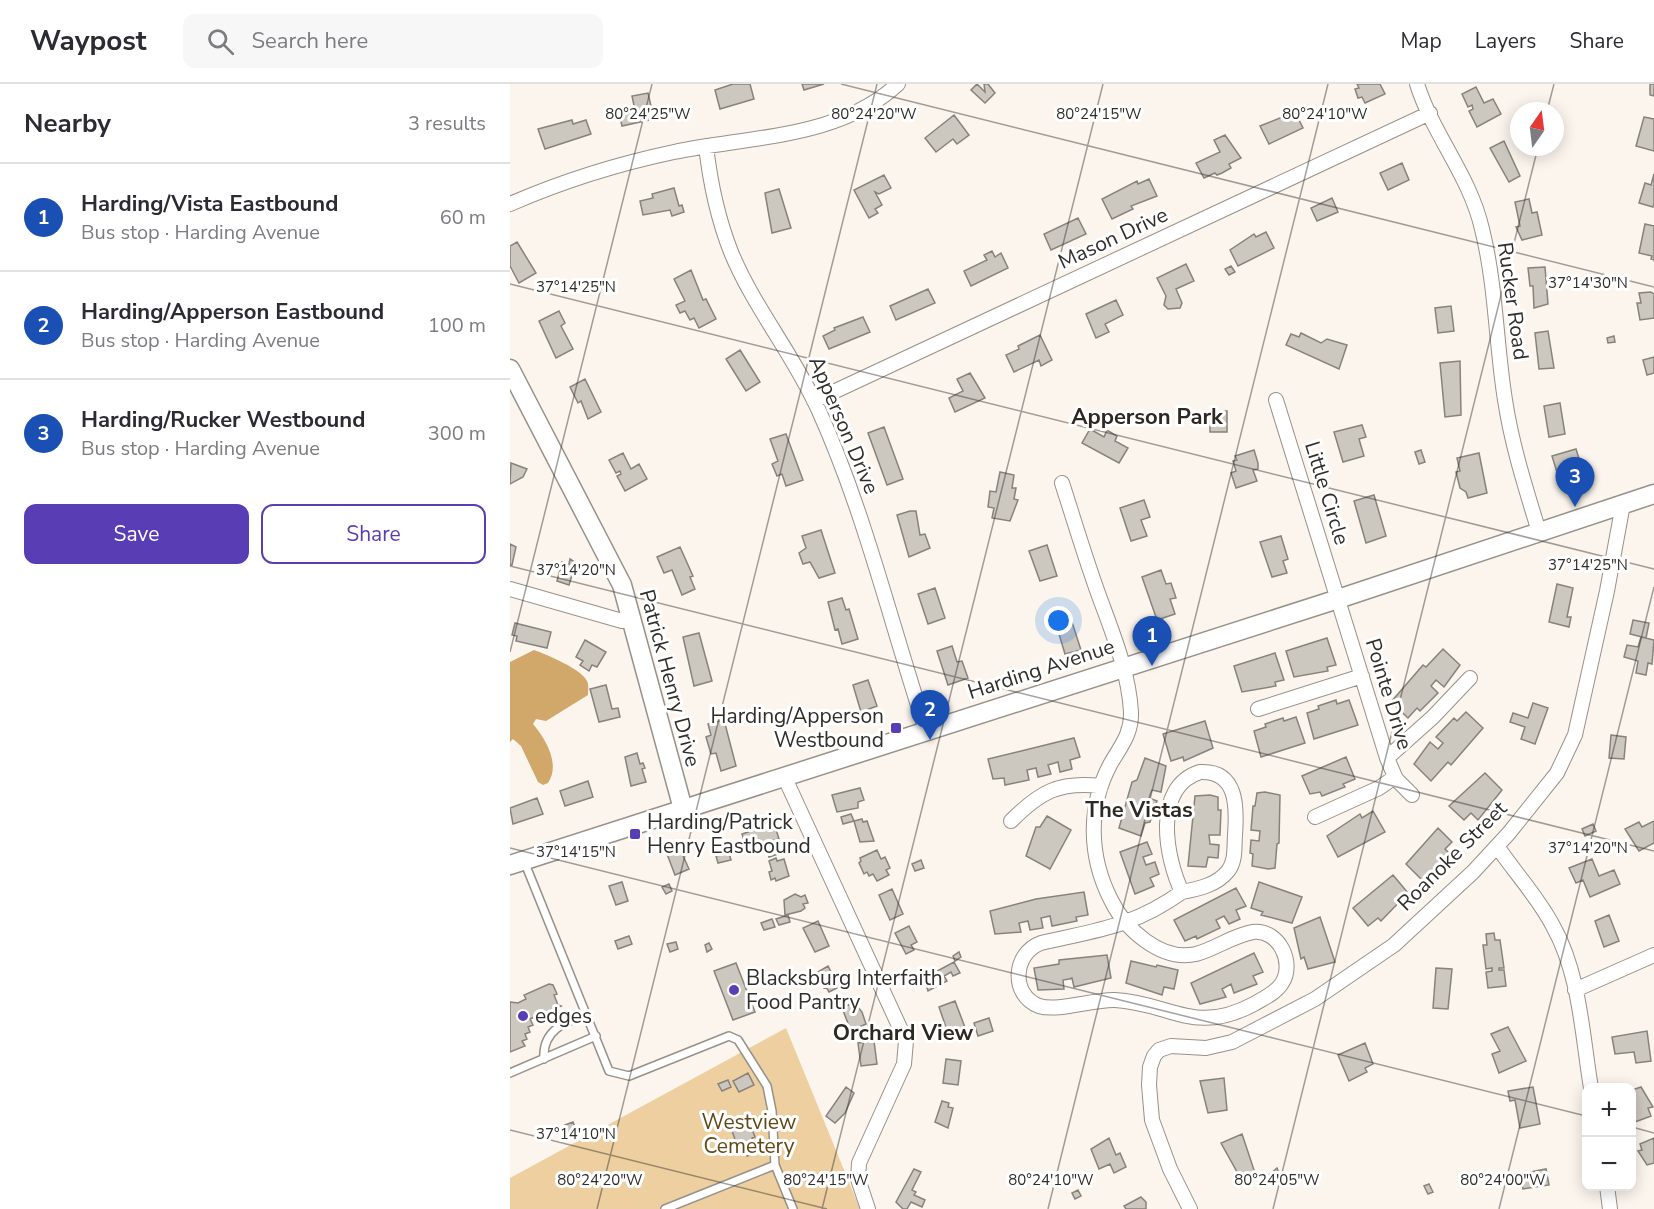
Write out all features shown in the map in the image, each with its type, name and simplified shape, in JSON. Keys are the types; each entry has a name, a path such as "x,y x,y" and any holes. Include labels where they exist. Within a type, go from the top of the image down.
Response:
{"main road":[{"name":"Patrick Henry Drive","path":"510,369 622,585 683,809"},
{"name":"Harding Avenue","path":"517,862 1338,599 1654,495"}],"street":[{"path":"510,204 598,171 706,146 771,136 829,122 865,106 898,84"},
{"name":"Rucker Road","path":"1417,84 1468,187 1483,230 1508,418 1529,506 1539,532"},
{"name":"Mason Drive","path":"814,401 1430,113"},
{"name":"Apperson Drive","path":"706,146 714,192 731,252 762,309 792,357 814,401 857,510 926,730"},
{"name":"Little Circle","path":"1276,400 1338,599"},
{"path":"1062,483 1123,666 1131,721 1127,738 1101,786 1093,820 1094,851 1102,882 1126,924 1149,942 1180,954 1197,953 1251,933 1263,933 1275,939 1284,951 1287,968 1285,979 1276,991 1250,1006 1214,1018 1174,1015 1135,1003 1115,1000 1047,1007 1038,1005 1026,996 1019,979 1019,967 1029,949 1041,943 1126,924 1151,912 1182,892 1203,887 1224,875 1234,859 1236,802 1224,781 1210,773 1200,772 1188,778 1177,791 1170,808 1166,834 1167,850 1182,892"},
{"name":"Roanoke Street","path":"1190,1209 1170,1169 1152,1120 1149,1085 1150,1067 1155,1056 1160,1050 1171,1046 1206,1048 1232,1042 1314,999 1394,945 1497,846 1547,787 1572,743 1607,591 1623,504"},
{"path":"510,589 622,621 633,620"},
{"name":"Pointe Drive","path":"1338,599 1387,758 1395,777 1412,795"},
{"path":"1258,709 1362,676"},
{"path":"1387,758 1433,717 1470,678"},
{"path":"784,776 906,1041 904,1064 859,1163 858,1179 868,1209"},
{"path":"1315,817 1379,788 1395,777"},
{"path":"1011,820 1027,805 1050,790 1073,784 1101,786"},
{"path":"1497,846 1553,924 1566,955 1575,990 1590,1083"},
{"path":"1575,990 1654,955"},
{"path":"1608,1191 1610,1209"}],"lane":[{"path":"517,862 587,1014 609,1071 629,1076 729,1036 738,1040 767,1086 772,1111 775,1165 793,1209"},
{"path":"544,1059 545,1048 552,1031 561,1024 587,1014"},
{"path":"510,1073 596,1036"},
{"path":"665,1209 775,1165"}],"green space":[{"name":"Westview Cemetery","path":"786,1028 860,1209 510,1209 510,1178"}],"shaded area":[{"path":"534,650 572,667 584,677 588,686 588,695 546,721 536,719 533,724 542,736 552,760 552,776 548,783 543,785 538,782 521,746 513,739 510,742 510,662"}],"building":[{"path":"733,84 750,84 754,99 720,109 715,90"},
{"path":"802,84 824,84 804,90"},
{"path":"977,84 985,92 984,84 988,84 995,93 985,103 971,90"},
{"path":"1357,84 1380,84 1385,94 1365,103 1362,97 1358,98 1355,89 1359,88"},
{"path":"1650,84 1654,84 1654,96 1650,95"},
{"path":"1476,87 1484,103 1493,99 1501,114 1477,127 1469,111 1473,109 1472,105 1468,107 1462,94"},
{"path":"648,93 654,119 622,126 619,113 635,110 632,96"},
{"path":"1295,112 1303,128 1269,144 1260,126"},
{"path":"954,115 969,135 957,144 953,139 936,152 925,138"},
{"path":"1644,117 1654,119 1654,151 1636,146"},
{"path":"572,120 573,124 586,120 591,134 545,149 538,129"},
{"path":"1225,135 1241,158 1229,164 1231,168 1222,173 1217,175 1215,173 1204,178 1196,163 1220,152 1214,140"},
{"path":"1504,141 1520,176 1509,182 1490,148"},
{"path":"1402,163 1409,180 1388,190 1380,173"},
{"path":"1654,174 1653,207 1639,203 1645,183 1651,185"},
{"path":"884,175 891,188 879,194 875,192 882,205 875,209 878,213 869,218 854,190"},
{"path":"1149,179 1157,196 1131,206 1133,209 1112,219 1102,199 1137,181 1138,184"},
{"path":"674,188 679,206 682,205 684,212 672,216 670,210 643,215 640,201 653,198 652,194"},
{"path":"779,189 791,228 772,233 765,193"},
{"path":"1332,198 1338,212 1317,221 1311,208"},
{"path":"1529,199 1532,213 1537,212 1542,235 1522,240 1516,227 1520,226 1515,202"},
{"path":"1078,218 1086,234 1051,250 1044,234"},
{"path":"1645,224 1654,226 1654,260 1651,259 1652,256 1639,253"},
{"path":"1266,232 1274,248 1238,266 1230,250 1254,234 1256,237"},
{"path":"517,242 536,273 519,283 510,266 510,246"},
{"path":"992,251 995,257 1001,253 1008,268 971,286 964,271 987,260 984,255"},
{"path":"1186,264 1194,281 1176,289 1182,303 1180,308 1168,309 1164,305 1166,296 1157,278"},
{"path":"1231,266 1235,272 1229,275 1225,269"},
{"path":"1545,267 1548,304 1534,308 1533,286 1530,286 1528,268"},
{"path":"691,270 703,300 706,299 716,319 699,328 694,318 690,320 685,311 680,313 676,305 685,301 674,279"},
{"path":"928,289 935,303 896,320 890,306"},
{"path":"1639,293 1654,294 1654,318 1640,320 1637,303 1641,303"},
{"path":"1116,300 1123,315 1105,324 1109,332 1096,338 1086,314"},
{"path":"1451,306 1454,331 1438,333 1435,308"},
{"path":"559,311 565,323 561,326 573,349 556,358 539,321"},
{"path":"863,317 870,332 829,349 823,336 835,330 834,328"},
{"path":"1548,331 1554,368 1539,369 1535,333"},
{"path":"1301,333 1321,343 1327,339 1347,345 1339,369 1286,345 1291,334 1299,337"},
{"path":"1040,335 1052,360 1041,366 1039,360 1014,372 1006,355"},
{"path":"1614,336 1615,342 1608,343 1607,338"},
{"path":"740,350 760,382 746,391 726,359"},
{"path":"1654,357 1654,373 1647,375 1643,360"},
{"path":"1460,361 1461,415 1445,417 1440,363"},
{"path":"970,373 985,398 955,412 949,398 963,391 957,379"},
{"path":"585,379 601,412 588,419 581,401 578,403 570,387"},
{"path":"1560,403 1565,434 1549,437 1544,406"},
{"path":"1210,411 1227,411 1227,432 1210,432"},
{"path":"1362,425 1366,437 1359,439 1364,456 1343,462 1334,432"},
{"path":"884,427 903,479 887,485 868,433"},
{"path":"1090,429 1104,437 1107,430 1117,436 1115,441 1128,448 1119,463 1082,443"},
{"path":"786,434 803,480 786,486 782,474 777,476 772,464 778,461 770,439"},
{"path":"1576,449 1581,465 1572,468 1577,484 1562,489 1552,456"},
{"path":"1254,450 1258,469 1253,470 1257,481 1236,488 1231,473 1236,471 1233,461 1237,460 1235,456"},
{"path":"1421,450 1425,462 1419,464 1415,452"},
{"path":"623,453 631,469 639,464 647,479 625,491 617,476 621,474 620,471 616,473 609,460"},
{"path":"1479,453 1487,493 1468,498 1466,492 1460,488 1456,472 1460,471 1457,458"},
{"path":"511,463 527,469 523,477 510,484"},
{"path":"1000,472 1014,475 1012,488 1016,488 1014,499 1018,500 1010,521 992,518 994,508 988,507 990,491 996,492"},
{"path":"1374,495 1386,536 1366,543 1354,501"},
{"path":"1144,500 1150,517 1141,520 1147,536 1131,541 1120,508"},
{"path":"916,511 920,535 925,534 930,548 909,557 897,515"},
{"path":"821,530 835,573 819,578 810,562 803,564 799,553 806,548 802,536"},
{"path":"1281,536 1288,559 1283,561 1287,573 1272,577 1260,542"},
{"path":"510,544 516,547 512,565 510,565"},
{"path":"1047,545 1057,576 1040,581 1029,551"},
{"path":"680,547 693,576 690,577 695,589 682,595 672,570 664,573 657,557"},
{"path":"570,559 584,568 582,575 573,572 569,585 557,581 562,562 569,564"},
{"path":"1161,570 1166,584 1171,583 1176,598 1170,599 1175,614 1157,620 1142,577"},
{"path":"1557,584 1573,588 1567,617 1571,617 1569,627 1549,622"},
{"path":"935,588 945,618 928,624 918,594"},
{"path":"842,598 846,610 849,609 858,639 842,644 838,629 835,630 828,602"},
{"path":"1071,619 1081,650 1065,654 1056,624"},
{"path":"1633,620 1649,623 1646,638 1630,634"},
{"path":"515,623 551,632 547,648 516,641 517,636 512,635"},
{"path":"699,633 712,681 694,686 683,637"},
{"path":"1641,637 1654,640 1652,664 1648,663 1646,675 1636,673 1638,661 1624,657 1627,645 1638,647"},
{"path":"1327,638 1336,665 1327,667 1328,671 1294,677 1286,651"},
{"path":"585,640 606,652 597,667 592,665 589,671 580,665 583,661 576,657"},
{"path":"952,646 957,662 962,661 968,678 948,685 937,651"},
{"path":"1443,649 1460,665 1444,687 1436,680 1431,686 1438,693 1420,711 1417,708 1408,718 1391,702 1423,665 1426,667"},
{"path":"1275,653 1284,680 1275,682 1276,686 1242,692 1234,666"},
{"path":"868,680 877,706 861,712 853,685"},
{"path":"606,685 612,709 618,708 620,717 599,722 590,689"},
{"path":"1336,700 1337,704 1349,700 1358,725 1314,739 1307,713 1319,709 1318,706"},
{"path":"1533,703 1548,708 1535,744 1521,739 1525,727 1510,722 1513,713 1528,718"},
{"path":"1466,712 1483,728 1451,765 1448,762 1431,781 1414,764 1430,742 1438,749 1443,743 1436,737 1454,718 1457,721"},
{"path":"1296,717 1305,743 1261,757 1254,731 1266,727 1265,724 1283,718 1284,721"},
{"path":"724,720 736,766 721,771 716,753 711,754 706,737 711,735 708,724"},
{"path":"1205,721 1213,748 1184,761 1183,757 1171,761 1163,734"},
{"path":"1611,735 1626,737 1624,759 1609,758"},
{"path":"1074,738 1080,757 1070,760 1072,769 1060,772 1058,762 1048,765 1051,774 1038,777 1036,768 1027,770 1029,780 1005,785 1004,778 993,779 988,759"},
{"path":"637,753 640,764 643,763 645,768 642,769 646,782 631,786 625,757"},
{"path":"1346,757 1355,779 1343,784 1345,787 1322,796 1320,792 1310,794 1302,776"},
{"path":"1145,758 1166,766 1161,792 1152,790 1150,795 1149,798 1157,801 1150,822 1145,823 1141,836 1119,828 1132,782 1137,780"},
{"path":"1485,773 1502,790 1478,820 1471,813 1464,820 1449,806"},
{"path":"588,781 593,797 565,806 560,791"},
{"path":"860,788 864,800 858,802 858,808 837,812 832,795"},
{"path":"1257,793 1280,795 1279,843 1277,844 1275,868 1268,869 1252,866 1253,854 1250,853 1251,840 1259,841 1260,831 1251,830 1253,806 1255,806"},
{"path":"1195,796 1218,797 1218,810 1221,810 1220,835 1209,835 1210,844 1219,845 1218,858 1208,857 1206,867 1188,866"},
{"path":"537,798 543,814 513,824 510,808"},
{"path":"1373,811 1385,832 1338,857 1327,836 1360,814 1362,818"},
{"path":"851,814 854,821 843,824 841,817"},
{"path":"1047,816 1071,830 1050,869 1026,856 1036,827 1040,827"},
{"path":"862,819 863,822 867,821 874,841 860,842 854,821"},
{"path":"1654,821 1654,843 1639,851 1625,829 1639,822 1642,827"},
{"path":"1593,824 1596,831 1585,836 1582,829"},
{"path":"775,826 779,839 746,847 742,834 748,832 747,830 758,828 759,831"},
{"path":"1438,828 1452,842 1445,849 1452,856 1434,874 1431,871 1422,880 1406,864"},
{"path":"1147,842 1152,854 1143,857 1146,865 1155,862 1159,874 1150,878 1154,886 1135,894 1120,852"},
{"path":"778,846 781,853 769,857 766,850"},
{"path":"680,849 689,869 675,875 667,854"},
{"path":"877,850 881,859 885,857 890,868 886,870 889,875 877,881 873,874 869,876 867,872 864,874 859,863 860,858"},
{"path":"729,853 731,860 718,863 716,856"},
{"path":"776,858 777,861 784,859 789,876 776,881 775,878 771,880 769,872 772,871 769,861"},
{"path":"1592,859 1599,876 1614,870 1620,884 1590,897 1583,880 1576,883 1569,868"},
{"path":"921,860 924,868 915,871 912,864"},
{"path":"1393,875 1408,893 1381,921 1378,918 1368,926 1353,908"},
{"path":"622,882 628,901 616,905 609,886"},
{"path":"1259,882 1302,897 1292,923 1261,915 1263,912 1251,908"},
{"path":"669,884 672,891 666,894 662,887"},
{"path":"1236,888 1246,906 1236,910 1240,919 1229,924 1224,916 1216,920 1220,928 1197,939 1196,936 1185,941 1174,920"},
{"path":"892,889 903,914 890,920 879,895"},
{"path":"1084,892 1088,915 1076,917 1077,921 1052,926 1050,916 1041,918 1043,928 1030,930 1028,921 1019,923 1021,932 995,934 990,911 1036,899"},
{"path":"795,894 801,897 805,895 808,903 803,904 805,908 801,911 785,915 784,900"},
{"path":"788,915 790,922 779,925 776,919"},
{"path":"1609,915 1619,941 1604,947 1595,921"},
{"path":"1320,917 1335,962 1308,969 1304,957 1301,959 1294,928"},
{"path":"772,919 775,927 764,930 761,923"},
{"path":"818,921 829,946 815,952 803,928"},
{"path":"909,926 917,942 911,945 914,950 906,954 895,933"},
{"path":"1494,933 1495,940 1500,940 1504,968 1499,968 1499,970 1504,970 1506,986 1488,988 1486,972 1492,971 1492,968 1486,969 1483,945 1487,945 1486,934"},
{"path":"629,936 632,944 618,949 615,941"},
{"path":"676,942 678,949 670,952 667,944"},
{"path":"709,943 712,949 707,952 705,945"},
{"path":"959,952 961,957 955,961 953,956"},
{"path":"1254,953 1263,972 1253,976 1257,984 1234,993 1231,984 1222,989 1226,997 1200,1004 1191,983"},
{"path":"1107,955 1111,978 1074,987 1072,978 1063,980 1064,989 1038,990 1034,968 1059,964 1059,960"},
{"path":"1131,961 1178,970 1174,989 1164,987 1162,995 1126,983"},
{"path":"954,962 960,973 953,976 951,972 944,976 947,981 928,991 924,978"},
{"name":"Blacksburg Interfaith Food Pantry","path":"736,963 755,1012 733,1020 714,971"},
{"path":"828,966 839,987 829,992 826,987 824,988 816,973"},
{"path":"1436,968 1452,969 1448,1009 1433,1008"},
{"name":"edges","path":"549,984 553,985 557,994 554,995 558,1005 561,1006 530,1019 533,1025 528,1027 530,1032 525,1034 527,1039 522,1041 525,1046 510,1052 510,1002 518,1003 526,999 524,995"},
{"path":"955,1001 966,1030 949,1036 939,1007"},
{"path":"850,1004 852,1008 857,1006 862,1012 866,1024 851,1031 842,1008"},
{"path":"989,1018 993,1031 978,1036 974,1023"},
{"path":"1508,1027 1526,1061 1499,1073 1492,1054 1500,1051 1491,1034"},
{"path":"1647,1031 1651,1061 1636,1063 1634,1052 1615,1054 1612,1037"},
{"path":"874,1041 877,1064 861,1066 858,1043"},
{"path":"1365,1043 1373,1064 1365,1068 1367,1072 1349,1081 1338,1055"},
{"path":"946,1059 961,1061 958,1085 943,1083"},
{"path":"748,1073 754,1085 739,1092 733,1081"},
{"path":"1224,1078 1227,1110 1208,1113 1200,1081"},
{"path":"728,1080 731,1087 722,1091 718,1084"},
{"path":"846,1087 854,1093 845,1113 835,1123 826,1116"},
{"path":"1533,1087 1540,1124 1520,1128 1515,1100 1510,1101 1508,1091"},
{"path":"1641,1087 1653,1107 1648,1108 1651,1116 1636,1122 1636,1089"},
{"path":"942,1101 949,1103 948,1107 953,1108 948,1128 935,1122"},
{"path":"749,1121 755,1137 752,1138 756,1153 747,1156 740,1143 737,1145 731,1128"},
{"path":"573,1122 576,1130 568,1134 565,1125"},
{"path":"1242,1134 1255,1173 1241,1179 1221,1143"},
{"path":"1109,1138 1116,1155 1120,1153 1126,1167 1114,1173 1110,1164 1099,1169 1091,1149"},
{"path":"1654,1138 1654,1163 1647,1165 1638,1151 1642,1150 1640,1144"},
{"path":"1277,1168 1280,1176 1271,1179 1269,1175"},
{"path":"914,1169 921,1172 912,1190 916,1192 914,1195 925,1200 922,1207 911,1202 907,1209 903,1209 896,1202"},
{"path":"1546,1169 1549,1185 1523,1189 1520,1174"},
{"path":"1429,1184 1433,1192 1428,1194 1424,1186"},
{"path":"1078,1190 1081,1196 1075,1199 1072,1193"},
{"path":"1141,1197 1146,1202 1146,1209 1126,1209 1124,1206"}],"place":[{"name":"Harding/Rucker Westbound","path":"1575,507"},
{"name":"Harding/Vista Eastbound","path":"1152,666"},
{"name":"Harding/Apperson Westbound","path":"896,728"},
{"name":"Harding/Apperson Eastbound","path":"930,740"},
{"name":"Harding/Patrick Henry Eastbound","path":"635,834"},
{"name":"Blacksburg Interfaith Food Pantry","path":"734,990"},
{"name":"edges","path":"523,1016"}],"district":[{"name":"Apperson Park","path":"1147,416"},
{"name":"The Vistas","path":"1139,809"},
{"name":"Orchard View","path":"903,1032"}]}
